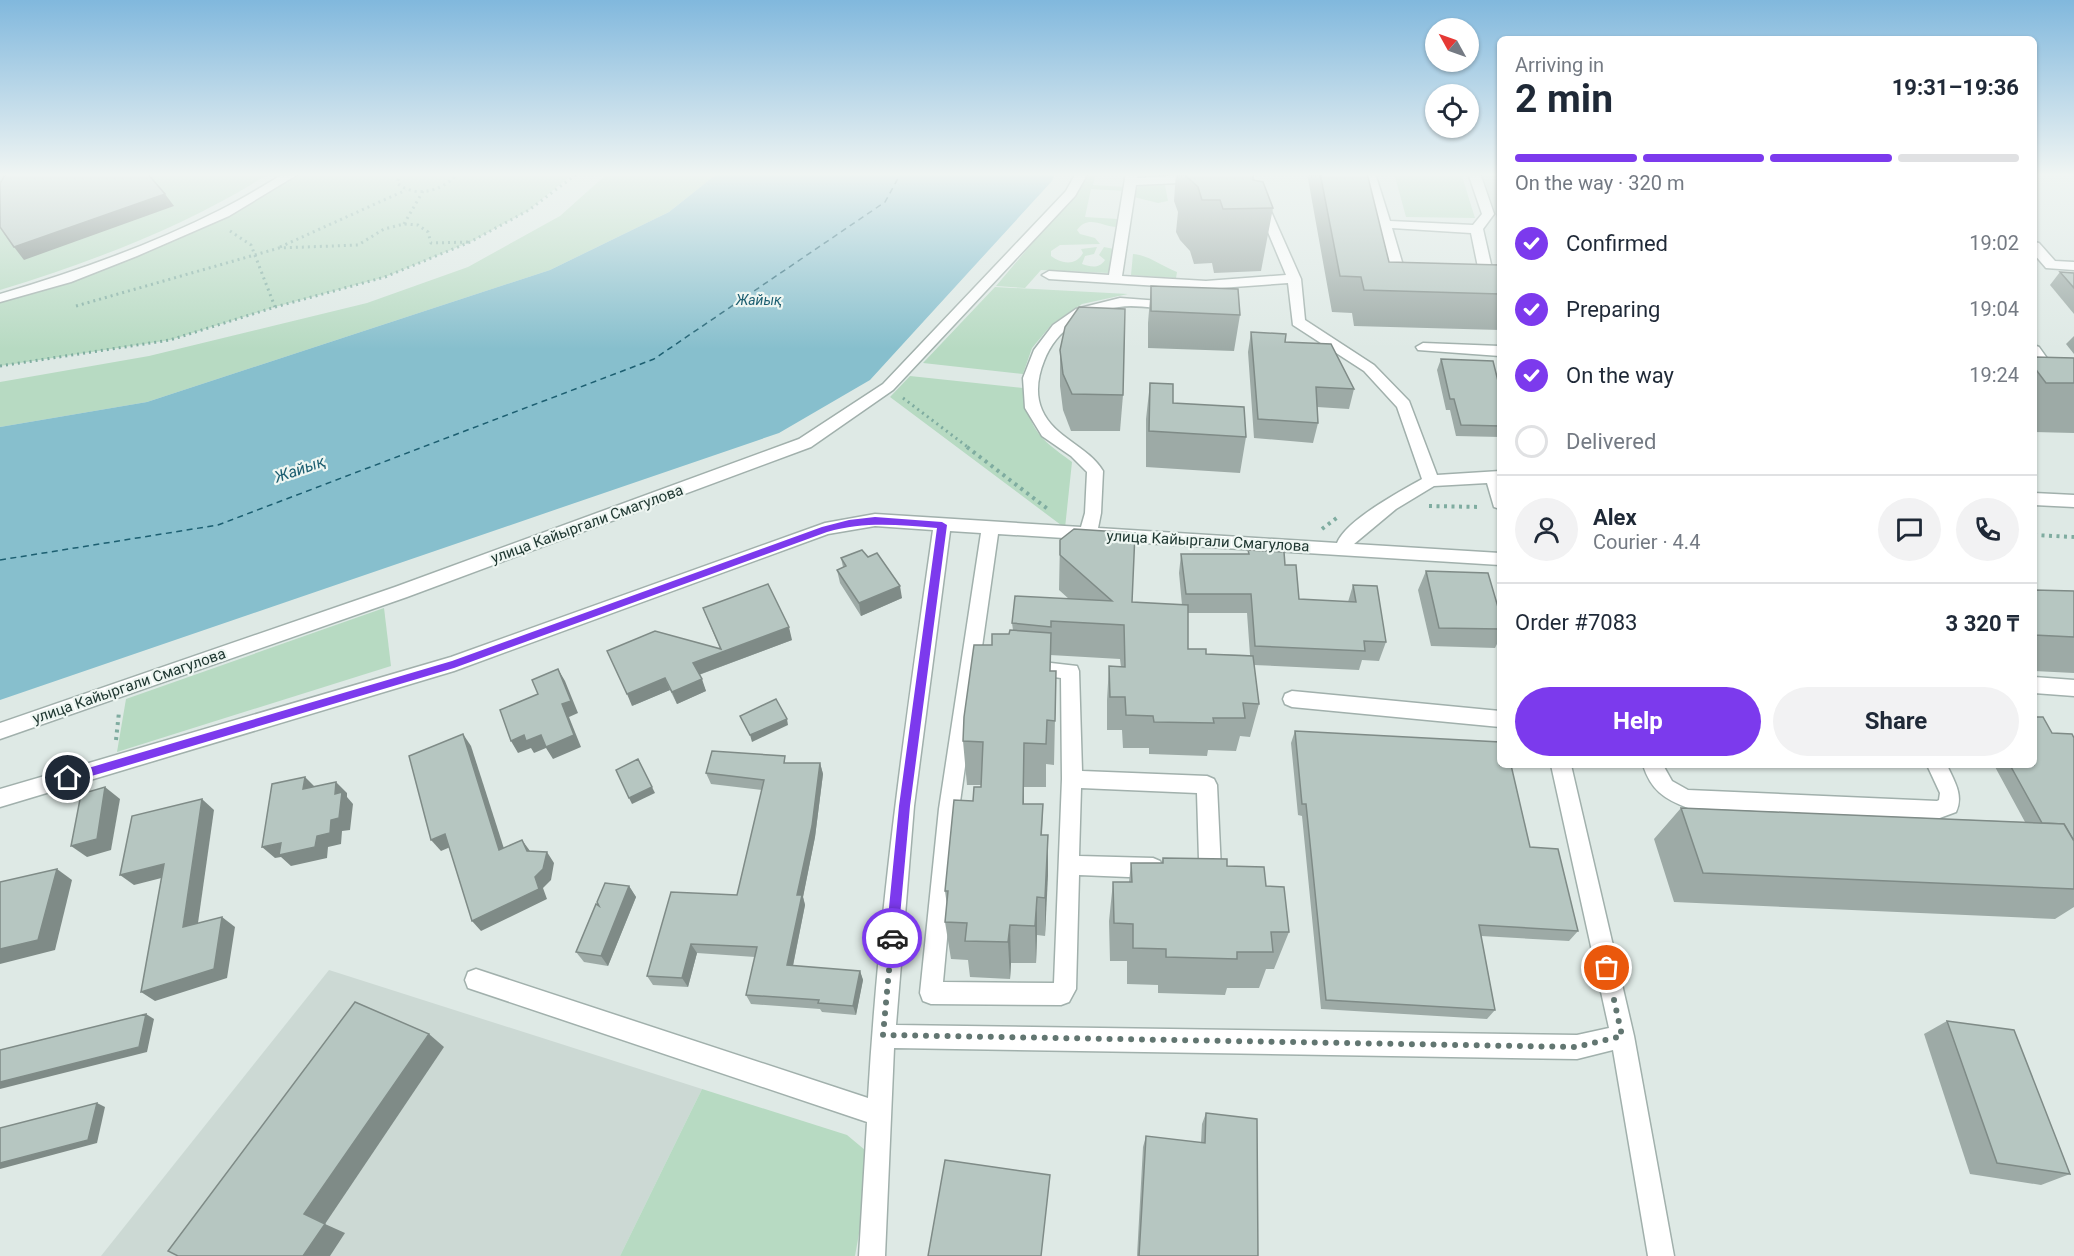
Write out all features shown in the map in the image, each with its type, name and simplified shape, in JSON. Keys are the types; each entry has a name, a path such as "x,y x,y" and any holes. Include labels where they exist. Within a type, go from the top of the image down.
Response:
{"street":[{"path":"0,298 66,279 179,232"},
{"name":"улица Кайыргали Смагулова","path":"0,730 401,592 805,443 888,387 1035,232"},
{"path":"1115,280 1123,232"},
{"path":"1274,232 1294,279 1298,322 1369,368 1404,405 1431,481"},
{"path":"1385,232 1401,280 1415,288"},
{"path":"1468,290 1479,290 1488,282 1478,232"},
{"path":"2037,250 2050,265"},
{"path":"2037,265 2074,266"},
{"path":"1050,275 1206,285 1294,279"},
{"path":"1088,534 1093,513 1095,471 1077,452 1047,432 1033,408 1030,378 1041,350 1058,328 1081,312 1120,302 1187,307"},
{"path":"1423,347 1497,351"},
{"path":"2037,354 2047,371 2037,372"},
{"path":"1344,548 1348,537 1390,505 1431,481 1497,477 1495,505"},
{"path":"2037,499 2074,501"},
{"name":"улица Кайыргали Смагулова","path":"0,798 454,664 825,529 849,523 875,520 990,529 1497,559"},
{"path":"872,1256 883,1035 904,806 942,525"},
{"path":"970,663 1070,671 1072,779 1065,989 1061,994 930,993 949,809 970,663 990,529"},
{"path":"2037,685 2074,688"},
{"path":"1292,699 1497,719"},
{"path":"1561,768 1622,1036 1661,1256"},
{"path":"1654,768 1656,777 1668,792 1688,799 1937,810 1949,806 1950,793 1938,768"},
{"path":"1069,865 1210,870 1207,785 1072,779"},
{"path":"476,980 879,1114"},
{"path":"883,1035 1576,1047 1622,1036"}],"path":[{"path":"232,232 251,245 275,307"},
{"path":"76,306 279,248 315,232"},
{"path":"279,248 358,245 371,235 381,232"},
{"path":"427,232 431,243 470,242"},
{"path":"0,366 170,340 275,307 385,277 470,242 489,232"},
{"path":"888,387 1050,511"},
{"path":"1390,505 1495,505"},
{"path":"1320,532 1323,526 1344,513"},
{"path":"2037,535 2074,537"},
{"path":"113,765 122,688"}],"shaded area":[{"path":"329,970 702,1089 620,1256 101,1256"}],"green space":[{"path":"0,232 159,232 70,267 0,290"},
{"path":"182,232 489,232 470,242 385,277 275,307 170,340 0,366 0,298 132,253"},
{"path":"532,232 629,232 550,270 147,402 0,427 0,382 149,356 367,303 468,267"},
{"path":"1042,232 1078,232 1095,238 1100,244 1060,245 1051,251 1051,256 1064,262 1077,260 1083,253 1081,249 1097,247 1094,254 1085,256 1082,264 1100,265 1105,260 1099,255 1104,247 1114,249 1109,273 1041,270 1025,288 996,286"},
{"path":"1133,254 1150,259 1177,272 1176,278 1131,275"},
{"path":"995,287 1128,294 1082,304 1052,324 1032,348 1023,374 923,363"},
{"path":"910,376 1023,388 1029,414 1037,432 1072,462 1065,528 890,397"},
{"path":"384,608 391,666 117,752 126,699"},
{"path":"702,1089 847,1135 865,1150 869,1177 855,1256 620,1256"}],"water":[{"name":"Жайық","path":"629,232 1006,232 870,380 779,433 0,700 0,427 147,402 550,270"}],"building":[{"path":"3,232 58,232 14,247"},
{"path":"1331,232 1381,232 1389,262 1497,265 1497,294 1364,290 1361,277 1340,276"},
{"path":"2060,272 2074,273 2074,288"},
{"path":"1151,286 1238,289 1240,315 1151,311"},
{"path":"1079,307 1125,309 1123,395 1072,394 1063,374 1060,350 1065,327"},
{"path":"1251,332 1286,334 1285,342 1331,344 1354,389 1316,387 1318,423 1258,419"},
{"path":"2037,357 2074,358 2074,383 2046,383 2037,371"},
{"path":"1441,359 1493,361 1497,377 1497,426 1461,425 1454,399 1450,399"},
{"path":"1150,383 1173,384 1173,403 1244,407 1246,437 1149,431"},
{"path":"1074,529 1135,533 1132,602 1188,605 1188,649 1206,649 1206,654 1253,656 1259,704 1243,703 1245,718 1213,718 1214,723 1154,722 1153,716 1126,715 1125,697 1110,697 1109,666 1125,667 1124,625 1051,621 1051,627 1012,623 1015,596 1112,601 1060,555 1060,540"},
{"path":"862,550 868,557 877,553 900,586 859,603 837,570 846,566 841,558"},
{"path":"1248,550 1284,552 1285,565 1296,565 1299,599 1356,602 1353,585 1377,586 1386,642 1364,641 1365,651 1255,646 1251,594 1186,594 1181,554 1249,554"},
{"path":"1426,571 1488,573 1497,604 1497,629 1439,628"},
{"path":"768,584 789,627 693,663 702,679 672,692 665,678 627,694 607,651 655,631 721,649 703,608"},
{"path":"2037,590 2074,591 2074,637 2037,635"},
{"path":"1010,630 1051,633 1050,671 1056,671 1055,721 1047,720 1046,744 1024,743 1023,804 1043,804 1041,835 1048,835 1045,898 1037,897 1035,926 1010,925 1008,942 965,941 967,923 945,922 948,891 945,891 954,800 973,801 974,787 981,787 983,742 963,741 974,645 992,645 992,634 1009,634"},
{"path":"558,669 571,701 562,704 574,735 546,747 541,735 526,741 524,735 511,741 500,710 538,694 532,680"},
{"path":"776,699 787,719 750,735 740,716"},
{"path":"2037,717 2043,717 2052,733 2072,734 2074,738 2074,841 2064,824 2042,823 2012,768 2037,768"},
{"path":"1295,731 1497,742 1497,768 1512,768 1530,847 1558,849 1578,931 1479,925 1495,1010 1326,1000 1306,804 1302,804"},
{"path":"463,734 499,850 522,840 527,851 547,852 543,869 535,877 539,889 472,921 445,834 431,840 409,756"},
{"path":"712,751 785,756 784,763 820,763 812,826 797,895 802,895 787,965 860,971 853,1006 818,1003 819,1000 746,995 757,947 691,944 682,978 647,976 671,892 737,895 764,780 706,773"},
{"path":"638,759 652,787 629,798 616,770"},
{"path":"305,777 303,789 336,782 335,794 342,792 339,818 331,820 330,833 317,836 315,847 279,855 281,843 262,847 272,784"},
{"path":"105,787 97,839 71,846 81,794"},
{"path":"202,799 183,927 222,917 214,969 141,992 164,864 120,875 132,816"},
{"path":"1681,808 2064,824 2074,841 2074,889 1703,873"},
{"path":"1163,858 1227,859 1227,866 1264,867 1266,886 1284,887 1289,932 1271,932 1273,952 1237,952 1237,959 1166,957 1166,949 1133,948 1133,924 1114,923 1113,882 1132,882 1131,863 1163,863"},
{"path":"57,869 38,940 0,949 0,882"},
{"path":"605,883 629,886 601,956 576,952 596,904 599,906 597,902"},
{"path":"355,1002 429,1034 304,1214 325,1224 303,1256 178,1256 168,1251"},
{"path":"146,1014 139,1047 0,1082 0,1050"},
{"path":"1947,1021 2014,1030 2070,1174 1997,1163"},
{"path":"97,1103 88,1140 0,1163 0,1128"},
{"path":"1206,1113 1257,1119 1258,1256 1139,1256 1146,1136 1205,1143"},
{"path":"945,1160 1050,1175 1041,1256 928,1256"}],"ferry route":[{"path":"0,560 218,525 654,359 841,232"}],"way so far":[{"path":"892,938 883,1035 1576,1047 1622,1036 1607,968"}],"route":[{"path":"68,778 454,664 825,529 875,520 942,525 904,806 892,938"}]}
